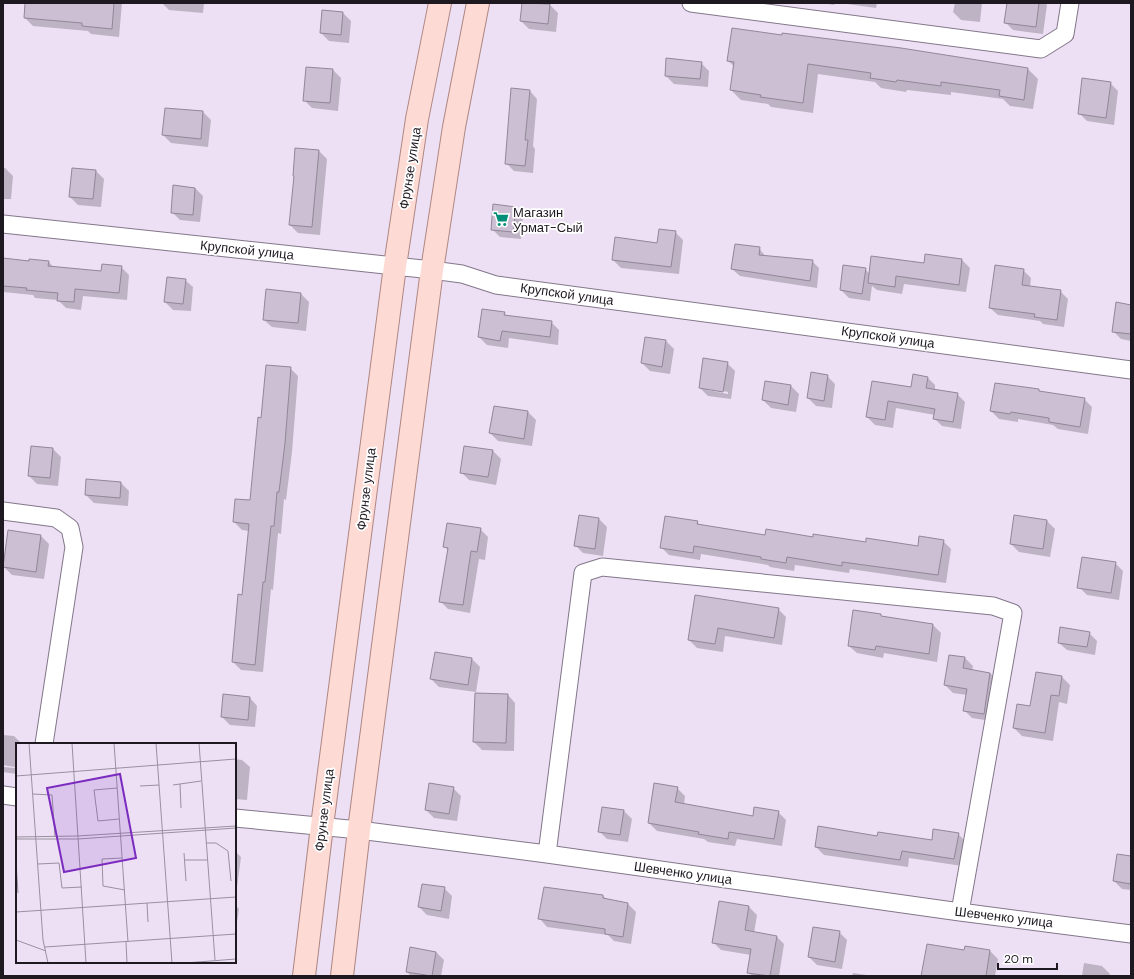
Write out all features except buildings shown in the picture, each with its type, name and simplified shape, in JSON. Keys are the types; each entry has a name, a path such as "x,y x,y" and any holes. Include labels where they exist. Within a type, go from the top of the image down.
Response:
{"main road":[{"name":"Фрунзе улица","path":"304,976 322,826 395,266 417,119 440,3"},
{"path":"342,976 359,830 432,270 454,127 478,3"}],"street":[{"path":"691,3 1041,49 1065,34 1070,3"},
{"name":"Крупской улица","path":"3,224 432,270 462,274 496,285 1131,370"},
{"path":"3,511 56,518 70,528 74,547 44,743"},
{"path":"546,854 583,573 602,567 993,606 1013,613 960,912"},
{"path":"3,795 16,797"},
{"name":"Шевченко улица","path":"236,818 359,830 546,854 960,912 1131,934"}],"place":[{"name":"Магазин Урмат-Сый","path":"501,219"}]}
